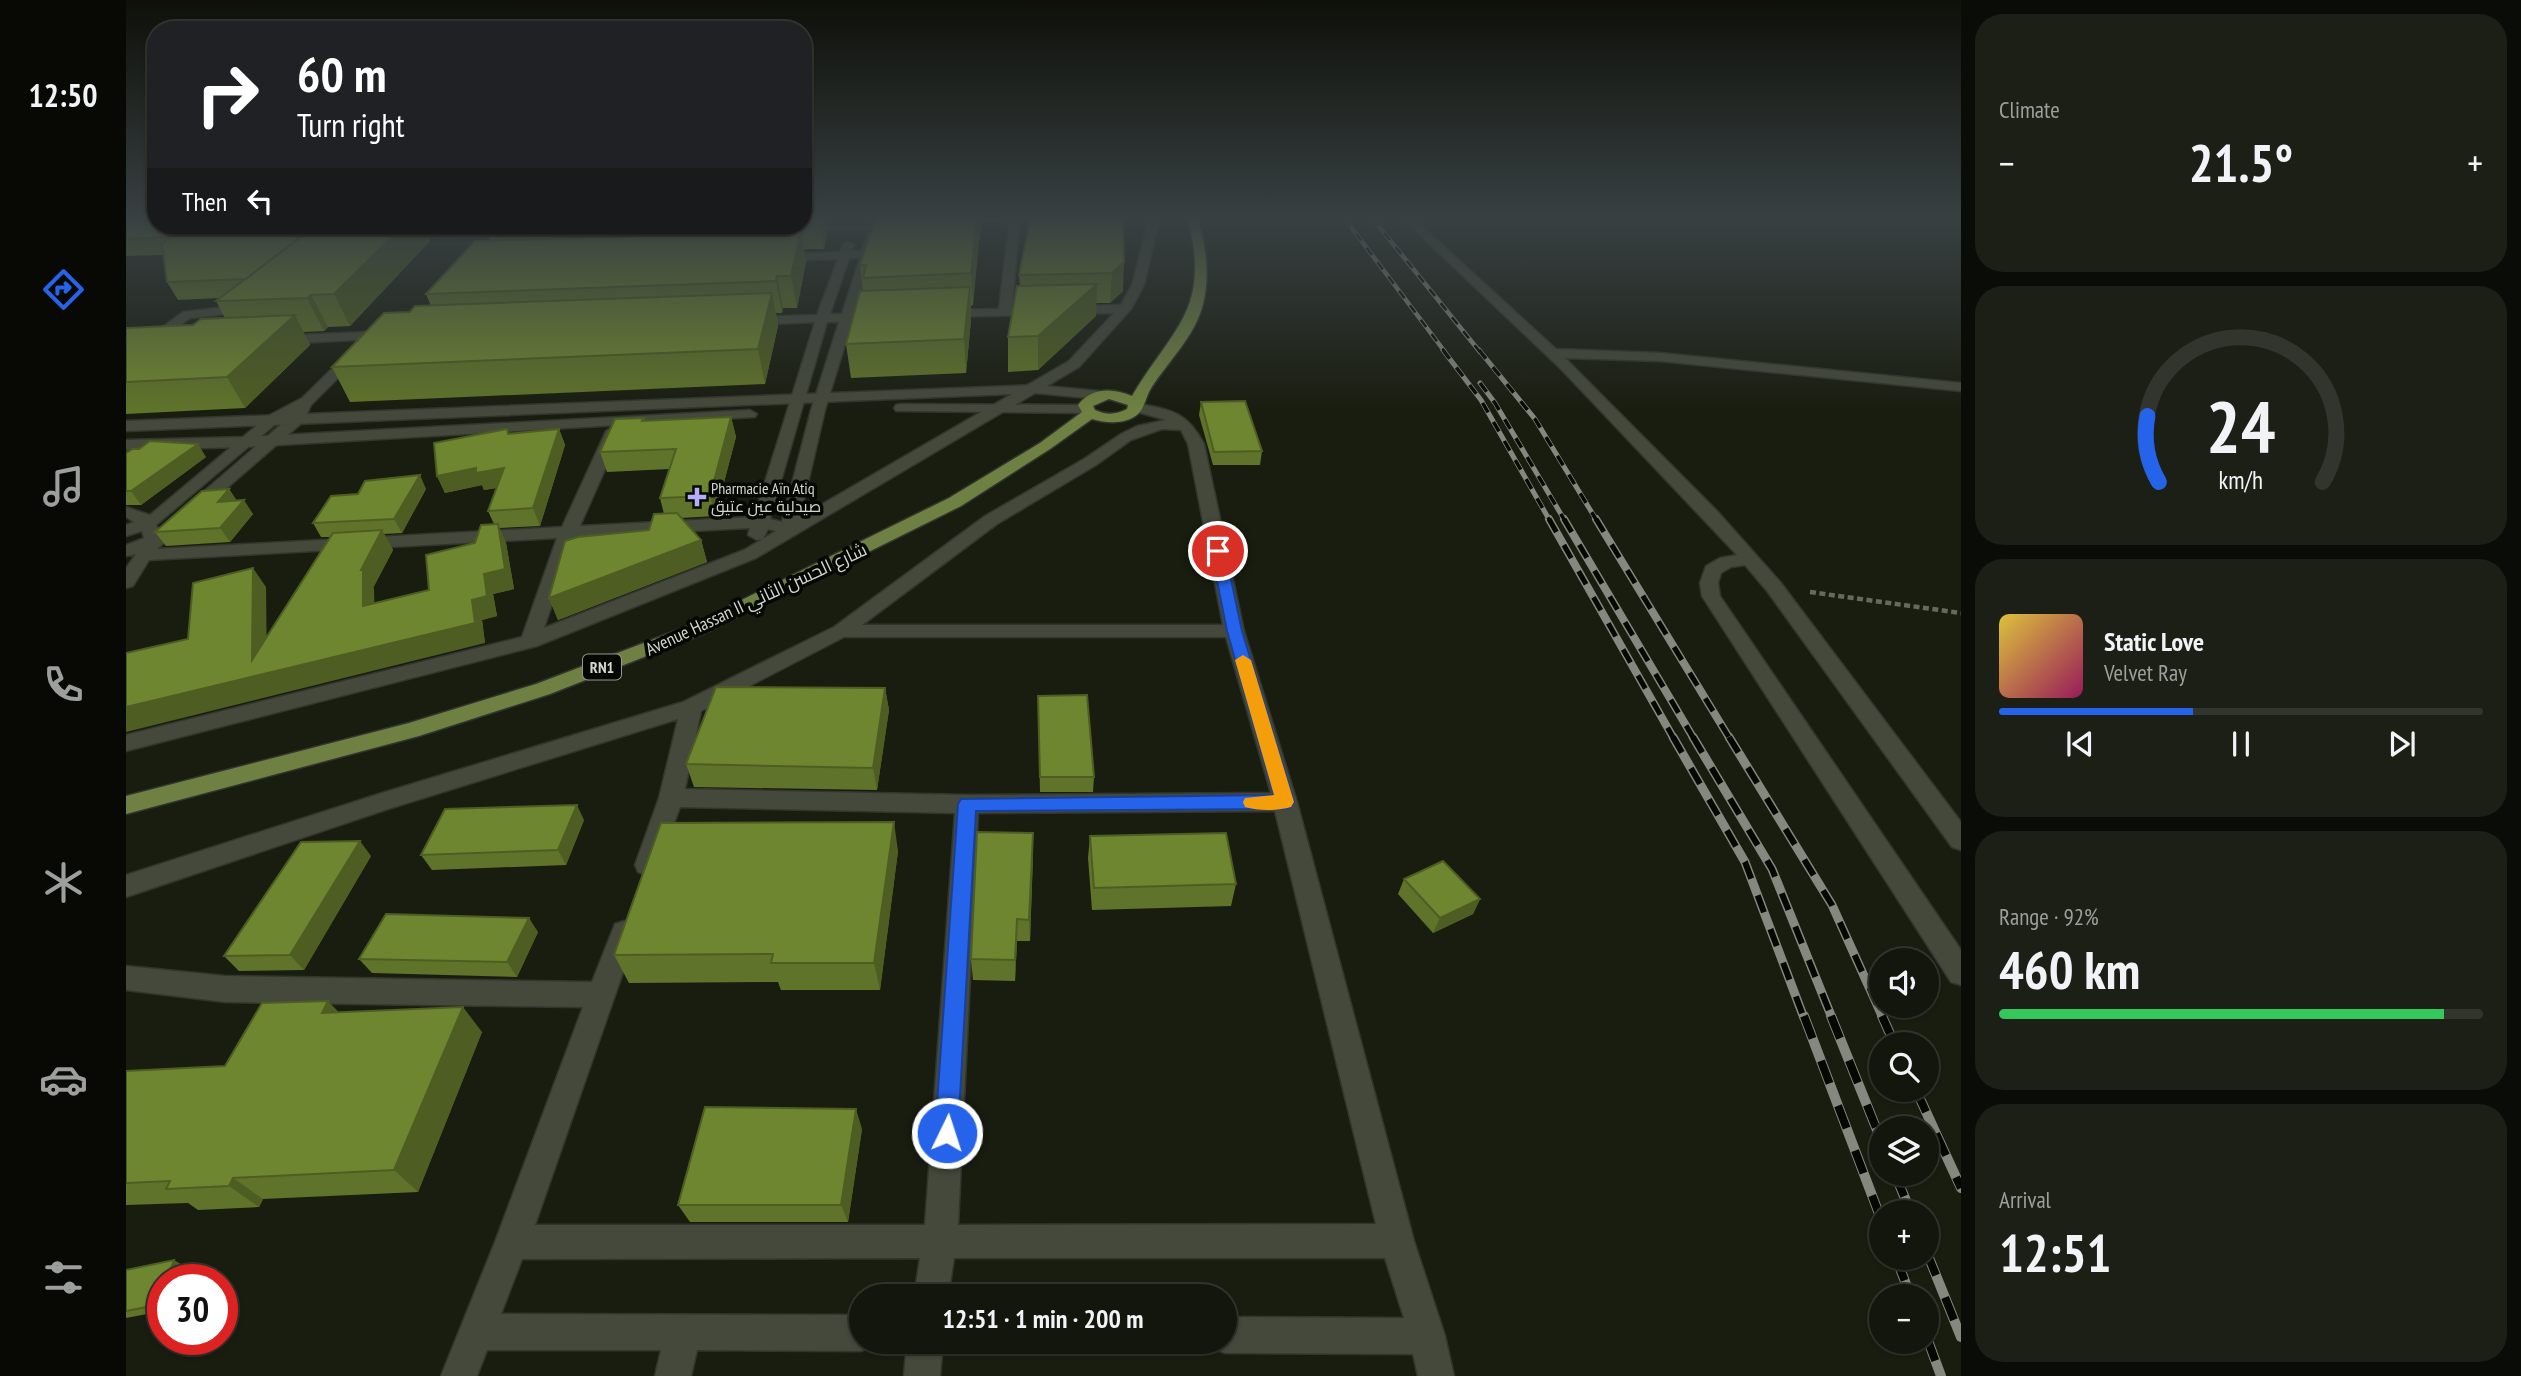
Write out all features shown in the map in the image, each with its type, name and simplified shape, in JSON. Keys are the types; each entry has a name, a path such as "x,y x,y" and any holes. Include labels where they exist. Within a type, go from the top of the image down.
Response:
{"main road":[{"path":"1099,395 1116,395 1134,405 1150,376 1166,358 1196,306 1198,283"},
{"path":"1116,395 1150,376"},
{"name":"Avenue Hassan II شارع الحسن الثاني","path":"126,805 411,730 543,689 698,629 956,502 1045,446 1088,411 1088,401 1099,395"},
{"name":"Avenue Hassan II شارع الحسن الثاني","path":"1045,446 1113,418 1129,415 1134,405"},
{"path":"1088,411 1113,418"}],"street":[{"path":"750,554 834,283"},
{"path":"789,529 820,403 858,283"},
{"path":"1005,312 1008,283"},
{"path":"126,743 530,641 750,554 1058,375 1088,351 1125,309 1138,283"},
{"path":"1477,283 1551,353 1681,484 1774,587 1961,840"},
{"path":"168,344 156,344 152,340 187,315 259,304 233,325"},
{"path":"927,315 1125,309"},
{"path":"738,322 874,317"},
{"path":"267,340 403,334"},
{"path":"126,583 149,540 245,442 274,419 307,401 373,336"},
{"path":"1551,353 1660,357 1961,387"},
{"path":"126,445 245,442 617,423 820,403 1035,389 1099,395"},
{"path":"126,551 170,530 299,418 307,401"},
{"path":"820,403 1088,411"},
{"path":"126,426 299,418 796,405"},
{"path":"1134,405 1167,414 1187,426 1196,444 1234,631 1285,802 1397,1241 1427,1336 1436,1376"},
{"path":"530,641 568,533 617,423"},
{"path":"126,886 382,802 691,707 841,631 991,520 1126,437 1161,424 1187,426"},
{"path":"126,512 140,517 149,540"},
{"path":"126,531 149,540 568,533 761,522 789,529"},
{"path":"1749,559 1726,562 1712,570 1709,583 1711,596 1961,974"},
{"path":"841,631 1234,631"},
{"path":"459,1376 512,1242 671,798 691,707"},
{"path":"671,798 967,804 1285,802"},
{"path":"933,1284 940,1242 967,804"},
{"path":"126,978 225,989 600,995"},
{"path":"512,1242 1397,1241"},
{"path":"475,1332 849,1333"},
{"path":"673,1376 683,1333"},
{"path":"1237,1335 1427,1336"},
{"path":"922,1376 924,1354"}],"path":[{"path":"1774,587 1961,614"}],"building":[{"path":"240,283 345,283 334,294 311,295 307,298 216,301"},
{"path":"436,283 716,283 426,294"},
{"path":"1097,284 1038,336 1008,337 1017,286"},
{"path":"970,287 964,339 846,344 860,291"},
{"path":"772,293 758,349 332,367 384,313 410,312 415,306"},
{"path":"295,315 227,377 126,382 126,328 193,325 201,319"},
{"path":"1245,401 1262,451 1214,452 1201,402"},
{"path":"731,417 710,496 660,498 676,449 600,452 615,419 644,418 642,421"},
{"path":"507,429 508,434 559,429 533,508 488,511 504,468 476,473 476,468 437,476 434,443"},
{"path":"150,441 198,444 131,491 126,491 126,453 139,449"},
{"path":"420,475 394,519 313,523 331,496 358,494 365,481"},
{"path":"229,489 218,502 244,500 220,528 155,532 202,491"},
{"path":"677,513 701,540 549,598 565,541 578,537 649,530 654,514"},
{"path":"498,524 505,569 484,574 487,596 472,600 475,623 126,707 126,653 188,639 193,583 253,568 252,660 333,533 382,530 361,570 363,606 429,590 426,555 475,543 481,525"},
{"path":"716,687 885,688 873,768 686,764"},
{"path":"1087,695 1094,777 1040,777 1038,696"},
{"path":"577,805 558,850 421,855 445,809"},
{"path":"894,822 874,963 771,963 773,954 614,955 661,823"},
{"path":"977,832 1033,833 1029,920 1017,919 1015,960 971,959"},
{"path":"1226,833 1236,884 1094,888 1090,836"},
{"path":"360,841 290,955 224,956 301,842"},
{"path":"1443,861 1480,899 1440,918 1404,879"},
{"path":"386,914 529,918 507,962 359,959"},
{"path":"328,1001 322,1013 463,1007 394,1170 233,1178 229,1186 166,1189 170,1181 126,1183 126,1071 225,1066 262,1003"},
{"path":"705,1107 856,1109 841,1205 678,1205"},
{"path":"174,1260 173,1264 155,1264"},
{"path":"147,1266 147,1307 126,1311 126,1270"}],"railway":[{"path":"1393,283 1445,352"},
{"path":"1425,283 1480,352"},
{"path":"1443,350 1481,400 1550,521"},
{"path":"1479,350 1535,419 1597,521"},
{"path":"1480,383 1495,403 1565,521"},
{"path":"1549,519 1674,739"},
{"path":"1564,519 1694,739"},
{"path":"1596,519 1730,739"},
{"path":"1673,737 1745,862 1804,1018"},
{"path":"1693,737 1772,869 1832,1018"},
{"path":"1729,737 1832,905 1869,987"},
{"path":"1804,1016 1874,1200"},
{"path":"1831,1016 1871,1116"},
{"path":"1883,1018 1889,1032"},
{"path":"1922,1102 1961,1188"},
{"path":"1900,1186 1906,1200"},
{"path":"1901,1270 1906,1284"},
{"path":"1934,1270 1961,1337"},
{"path":"1933,1354 1941,1376"}],"slow traffic":[{"path":"1243,660 1285,802 1252,802"}],"place":[{"name":"Pharmacie Aïn Atiq صيدلية عين عتيق","path":"697,497"}],"route":[{"path":"947,1133 967,804 1285,802 1234,631 1218,551"}]}
